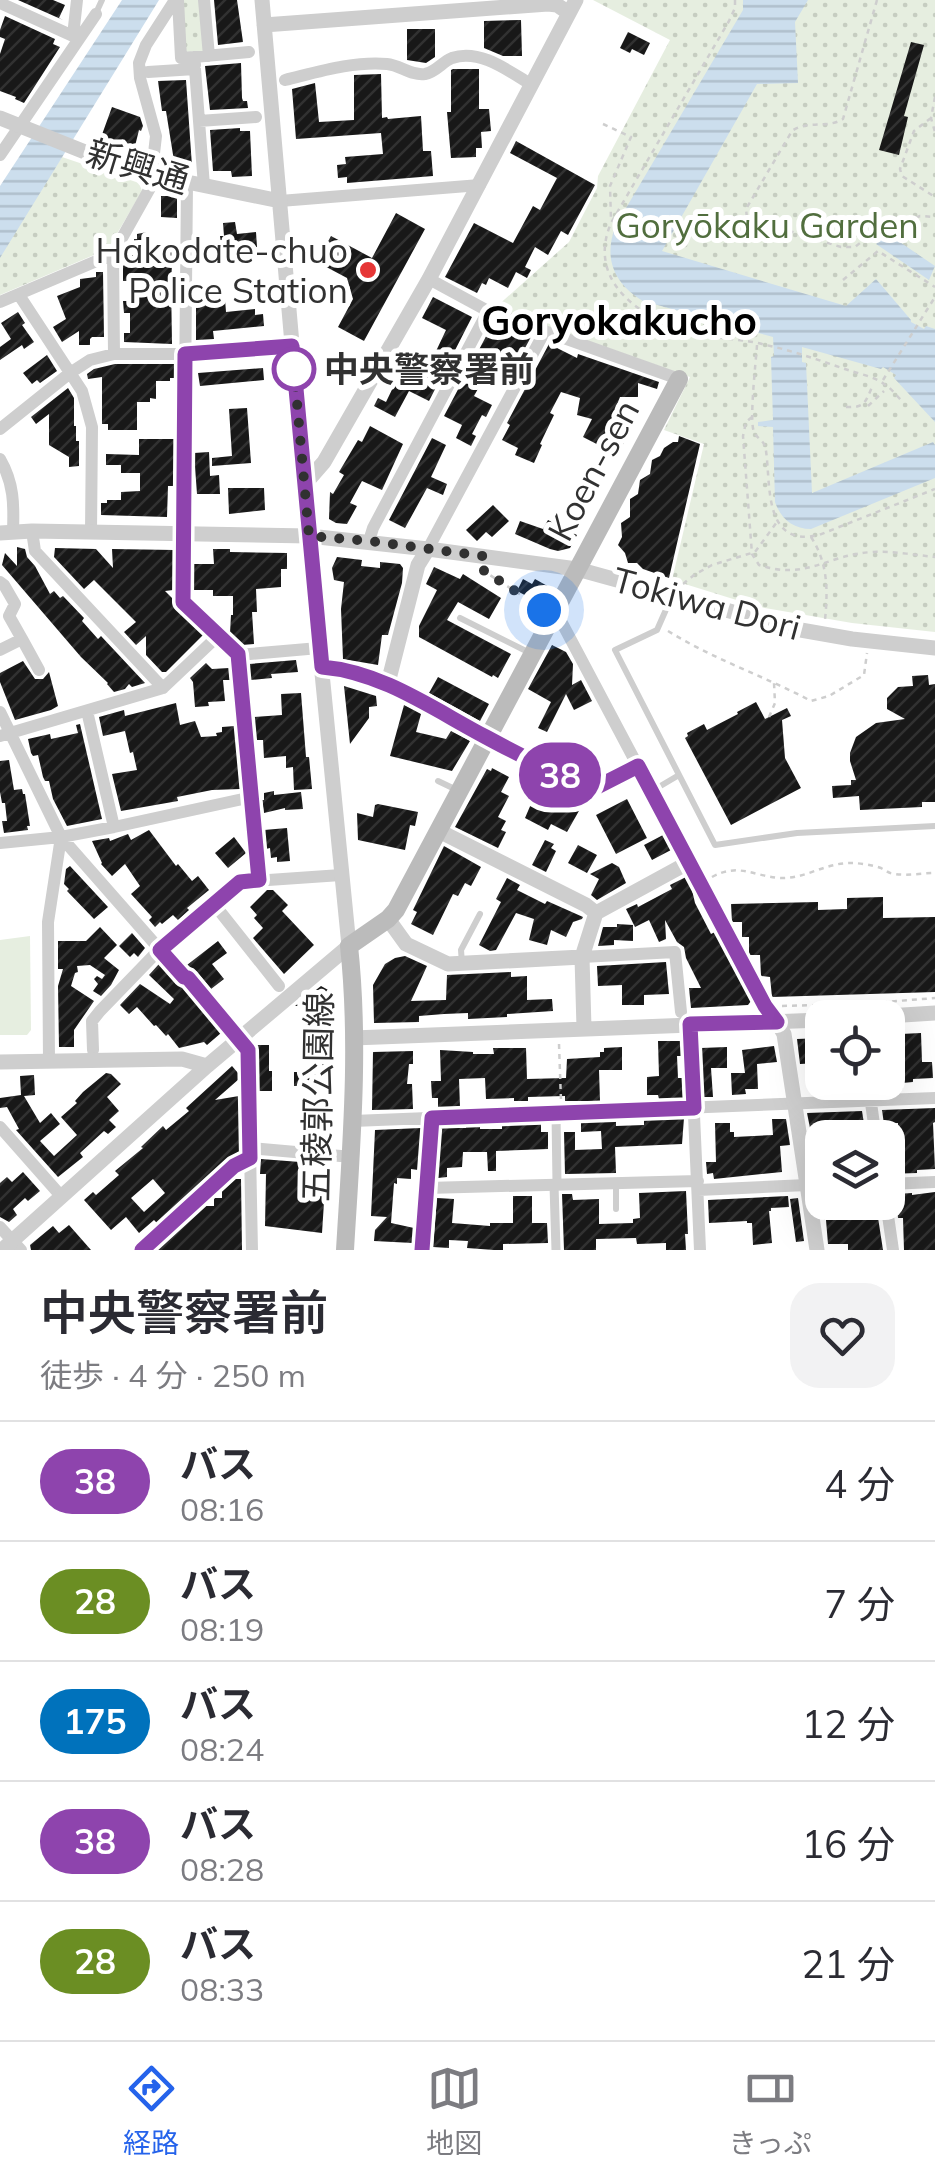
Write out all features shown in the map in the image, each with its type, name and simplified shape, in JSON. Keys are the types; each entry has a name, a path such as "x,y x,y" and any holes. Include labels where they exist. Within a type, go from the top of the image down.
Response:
{"main road":[{"name":"Koen-sen","path":"349,946 396,910 532,654 548,614 577,569 678,379"},
{"name":"五稜郭公園線","path":"345,1250 353,1121 354,987 349,946"}],"street":[{"path":"74,41 77,0"},
{"path":"176,0 192,62 199,121 185,354 183,602 238,654 259,880"},
{"path":"114,354 113,254 150,188 153,175 156,136 139,63 146,45 176,0"},
{"path":"192,62 204,0"},
{"path":"0,1227 12,1247 61,1196 349,946 262,0"},
{"path":"264,25 412,7 538,2 572,6 430,279 324,462 304,485"},
{"path":"0,3 74,41"},
{"path":"0,155 96,14"},
{"path":"148,72 248,52"},
{"path":"285,80 344,66 386,64 427,74 450,59 468,56 491,61 532,85"},
{"path":"199,121 256,117"},
{"name":"新興通","path":"0,118 153,175 280,201"},
{"path":"280,201 480,185"},
{"path":"0,302 113,254"},
{"path":"430,279 488,311 678,379"},
{"path":"19,294 82,391 92,427 90,532"},
{"path":"369,541 488,311"},
{"path":"388,683 418,565 545,331"},
{"path":"0,429 90,360 114,354 185,354 292,346"},
{"path":"0,459 14,493 6,532"},
{"name":"Tokiwa Dori","path":"6,532 309,536 369,541 577,569 676,590 794,629 935,648"},
{"path":"32,532 35,551 162,688"},
{"path":"0,582 15,604 9,616 39,670"},
{"path":"548,614 562,624 765,1006 784,1034 805,1153"},
{"path":"5,735 162,688 219,635"},
{"path":"0,650 22,639"},
{"path":"238,654 319,648"},
{"path":"322,667 344,669 388,683 591,790 638,766"},
{"path":"0,712 5,735 62,837 248,1050 252,1250"},
{"path":"87,712 114,827"},
{"path":"0,843 62,837 252,797"},
{"path":"439,832 596,913"},
{"path":"49,1061 48,922 62,837"},
{"path":"584,1028 582,957 596,913 684,865"},
{"path":"93,1050 92,1021 133,974 240,882 341,875"},
{"path":"214,904 279,986"},
{"path":"388,919 406,944 448,964 675,952 694,1108 700,1250"},
{"path":"905,1015 934,1013 935,1021"},
{"path":"353,1038 584,1028 686,1018 805,1021"},
{"path":"0,1062 182,1059 207,1066"},
{"path":"353,1121 935,1098"},
{"path":"870,1101 873,1120"},
{"path":"556,1250 558,1111"},
{"path":"422,1250 432,1118"},
{"path":"0,1127 61,1196"},
{"path":"142,1250 250,1153 352,1157"},
{"path":"905,1183 935,1182"},
{"path":"428,1188 556,1184 805,1186"},
{"path":"814,1220 816,1250"},
{"path":"889,1220 893,1250"},
{"path":"345,1250 355,1250"}],"lane":[{"path":"96,14 102,0"},
{"path":"676,590 657,630 615,650 715,845 796,833 935,826"},
{"path":"460,618 532,654"},
{"path":"651,791 679,776"},
{"path":"438,781 460,791"},
{"path":"462,963 461,950 480,914"},
{"path":"616,1184 616,1209"}],"path":[{"path":"734,0 729,21 611,223 604,244 604,262 628,300 664,324 807,356 882,382 902,400"},
{"path":"877,0 843,119 836,124 799,126 792,131 746,209 747,218 840,248 854,247 885,223 898,226 920,216 935,217"},
{"path":"935,97 935,132"},
{"path":"932,118 914,131 900,169 902,176 935,197"},
{"path":"603,124 631,137 610,186 611,223"},
{"path":"843,280 878,251 935,287"},
{"path":"882,382 935,297"},
{"path":"758,343 754,433 766,447 769,498 777,521 789,531 810,537 935,490"},
{"path":"846,407 859,408 865,404 873,386"},
{"path":"868,406 884,391"},
{"path":"753,416 746,422 744,436 752,554 758,565 778,572 873,552 935,557"},
{"path":"676,590 712,565 755,552 777,521"},
{"path":"810,537 820,551 826,571 825,622"},
{"path":"483,556 480,568 548,614"},
{"path":"661,622 669,632 722,661 774,681 811,702 864,676 867,653"},
{"path":"769,717 774,703 774,681"},
{"path":"707,880 723,871 738,870 778,878 800,877 819,868 852,863 892,874 935,873"},
{"path":"801,1006 935,998"},
{"path":"558,1040 558,1111"}],"green space":[{"path":"181,0 200,0 205,51 184,52"},
{"name":"Goryōkaku Garden","path":"593,0 935,0 935,632 759,607 672,580 704,444 664,430 690,377 495,308 569,242 597,188 598,176 670,40"},
{"path":"62,157 139,183 142,191 108,249 0,295 0,251"},
{"path":"30,936 31,1030 27,1035 0,1035 0,940"}],"water":[{"path":"122,0 159,0 0,258 0,186"},
{"path":"743,0 808,0 795,22 798,83 757,84 662,251 846,306 876,279 911,322 924,329 935,329 935,422 894,378 896,375 883,367 802,347 812,493 933,442 935,445 935,478 811,529 793,525 778,508 773,427 758,426 758,422 773,420 773,337 643,301 624,286 611,258 616,225 743,10"},
{"path":"888,234 935,266 929,280 876,244"}],"building":[{"path":"18,0 53,0 65,5 59,18 63,20"},
{"path":"214,0 237,0 243,42 218,45"},
{"path":"5,16 55,39 53,44 60,47 24,103 0,91 0,54 5,39 0,37 0,30"},
{"path":"521,20 522,56 503,56 484,48 484,21"},
{"path":"407,29 435,29 435,57 426,63 407,60"},
{"path":"628,32 650,43 644,55 620,48"},
{"path":"911,42 924,45 904,116 908,117 899,155 879,150"},
{"path":"241,63 242,98 248,108 210,110 205,66"},
{"path":"453,69 479,69 479,109 489,109 491,131 481,132 482,148 476,148 476,157 451,158 447,112 451,112"},
{"path":"381,74 382,118 421,116 423,151 431,151 433,176 347,183 347,177 338,178 337,165 346,164 345,157 383,154 381,133 296,139 292,89 315,83 319,122 354,120 354,75"},
{"path":"186,80 192,166 175,167 158,81"},
{"path":"112,107 140,117 143,126 134,150 100,140"},
{"path":"210,130 250,131 252,176 232,177 231,171 213,171"},
{"path":"516,141 595,185 568,235 561,231 548,255 535,247 525,267 531,270 527,278 516,272 508,288 489,278 477,293 445,277 474,223 513,243 533,206 540,210 557,178 510,153"},
{"path":"161,196 177,196 177,218 161,217"},
{"name":"Hakodate-chuo Police Station","path":"396,213 425,229 364,341 338,327 353,299 347,278 317,262 331,236 372,258"},
{"path":"235,222 237,234 256,232 257,247 222,251 223,223"},
{"path":"147,232 147,246 174,246 172,344 124,342 124,333 130,333 130,313 124,313 123,301 134,301 134,281 123,281 123,261 125,255 134,255 137,234"},
{"path":"96,272 103,272 104,337 92,337 90,345 79,345 79,331 62,342 53,327 66,319 57,296 80,287 80,279 96,277"},
{"path":"433,297 472,317 429,401 409,391 395,417 374,406 378,398 386,402 400,373 418,381 429,366 446,330 422,318"},
{"path":"225,299 226,312 255,309 255,315 263,314 264,326 213,331 214,339 196,340 196,300"},
{"path":"18,312 34,342 0,360 0,347 11,339 1,323"},
{"path":"492,325 511,335 512,330 531,337 514,368 495,358 474,396 492,405 472,434 476,436 471,446 456,438 462,425 444,416"},
{"path":"549,344 577,358 578,354 659,382 657,389 638,383 638,397 620,397 614,412 634,422 618,455 583,437 592,419 577,415 580,398 561,392 534,463 515,455 518,448 502,440"},
{"path":"47,355 57,371 32,384 23,373"},
{"path":"115,364 175,364 175,378 156,381 156,399 137,402 137,430 108,430 108,424 102,424 102,377 88,379 87,374"},
{"path":"263,368 264,380 200,386 198,373"},
{"path":"68,388 74,398 74,426 79,441 79,466 69,467 69,457 49,445 49,414 36,424 31,417"},
{"path":"247,408 251,463 212,466 212,458 232,456 229,409"},
{"path":"370,426 403,444 382,490 362,481 350,503 357,506 347,524 336,523 329,519 330,492 333,494 344,475 339,472"},
{"path":"679,436 700,444 669,578 637,563 628,563 618,545 621,523 630,517 630,499 638,494 640,480 650,474 652,460 664,448 678,442"},
{"path":"432,438 446,445 431,477 447,484 443,495 427,488 405,528 389,520"},
{"path":"139,439 175,439 174,486 168,486 167,517 101,515 101,503 121,500 121,492 140,491 140,473 121,473 121,465 106,465 106,454 139,455"},
{"path":"209,452 210,476 219,475 220,494 197,494 194,453"},
{"path":"228,488 264,488 265,510 229,514"},
{"path":"493,505 509,521 492,537 486,532 477,541 466,530"},
{"path":"548,520 577,535 570,548 550,549 515,534 520,521 543,529"},
{"path":"17,547 25,549 50,594 54,591 60,598 63,596 98,639 101,636 145,683 132,687 129,684 114,692 81,657 2,565 5,553 17,566"},
{"path":"55,548 96,549 113,568 112,549 174,550 173,590 165,591 176,609 203,635 162,672 146,655 146,636 136,645 124,632 136,622 94,580 84,589 54,557"},
{"path":"213,549 287,553 287,569 281,569 281,587 256,589 257,612 252,612 254,644 242,645 230,633 233,596 193,590 193,564 214,564"},
{"path":"337,557 362,560 361,566 380,568 380,562 400,564 403,568 388,635 382,635 378,665 343,659 344,582 334,580 332,568"},
{"path":"434,567 460,579 463,574 501,598 489,619 458,602 447,620 511,654 498,678 419,637 419,626 437,590 426,584"},
{"path":"523,579 532,584 535,579 551,588 542,604 517,591"},
{"path":"552,645 566,652 573,664 572,685 581,680 592,701 574,710 566,694 547,732 538,728 551,702 528,689"},
{"path":"296,660 298,672 250,680 249,664"},
{"path":"23,661 35,679 43,679 49,672 58,706 15,720 0,673"},
{"path":"206,663 212,669 229,668 230,680 223,680 225,701 195,707 190,678"},
{"path":"928,675 929,685 935,684 935,802 922,802 922,807 860,810 859,796 833,798 832,786 851,785 851,780 856,780 850,753 856,737 876,723 905,719 887,709 887,698 898,687 913,686 912,676"},
{"path":"438,677 489,704 480,721 429,693"},
{"path":"344,686 376,696 377,706 369,707 369,718 350,744"},
{"path":"301,693 312,789 294,790 293,767 286,768 286,756 264,758 263,740 256,740 254,717 282,715 281,694"},
{"path":"756,702 765,719 787,708 791,716 782,720 785,758 801,788 731,825 685,738 704,724 707,730"},
{"path":"176,703 180,725 195,721 201,737 217,736 222,727 235,726 240,789 212,790 177,797 178,801 121,811 112,774 137,770 133,752 130,753 125,731 103,736 99,717 124,710 125,716"},
{"path":"404,705 421,714 416,732 446,739 451,731 470,741 452,771 390,756"},
{"path":"80,724 102,819 67,826 28,739 78,733 76,725"},
{"path":"9,760 14,790 22,789 25,794 30,826 28,830 4,833 2,821 7,821 0,792 0,761"},
{"path":"487,769 509,777 501,792 509,796 498,817 506,821 501,830 506,832 498,848 455,827"},
{"path":"545,780 584,802 567,832 551,824 548,830 525,818"},
{"path":"274,791 274,795 301,792 303,809 264,813 264,793"},
{"path":"627,799 647,838 616,854 596,815"},
{"path":"378,804 418,812 415,826 410,825 405,850 358,840 357,813 373,817"},
{"path":"287,828 290,861 277,862 277,857 271,858 270,848 266,849 264,830"},
{"path":"149,830 176,866 192,881 198,876 209,890 178,920 173,915 155,927 149,920 152,917 131,894 140,886 125,864 112,876 101,864 92,841 110,841 128,834 131,840"},
{"path":"663,835 671,850 652,860 644,845"},
{"path":"234,837 246,853 228,868 215,853"},
{"path":"545,840 554,844 551,848 556,851 546,872 532,865"},
{"path":"578,845 597,855 587,873 568,863"},
{"path":"444,846 481,867 471,886 465,883 458,896 453,894 433,935 411,924 417,912 413,910"},
{"path":"612,863 619,867 626,883 597,900 591,895 599,879 590,874"},
{"path":"70,866 108,907 94,919 67,891 64,884"},
{"path":"686,877 711,934 715,932 751,1001 748,1005 691,1008 689,988 701,988 684,947 665,920 666,939 659,942 649,920 635,927 626,909 672,889 670,885"},
{"path":"507,878 520,885 517,890 582,919 573,922 566,937 551,930 547,945 529,940 534,919 516,913 496,950 479,945 501,902 496,899"},
{"path":"267,890 273,890 288,905 282,911 314,945 284,974 253,938 263,928 250,907"},
{"path":"883,897 883,918 935,917 935,992 772,997 770,977 761,976 760,955 749,955 749,937 742,937 742,922 732,922 731,904 818,902 818,910 847,909 847,898"},
{"path":"633,925 633,941 614,940 614,945 598,946 603,927"},
{"path":"100,927 117,945 104,958 119,970 101,996 93,991 98,984 94,979 105,975 90,965 77,966 71,986 94,1001 74,1030 74,1047 59,1047 58,986 63,969 58,969 58,941 86,941"},
{"path":"132,933 145,948 138,957 134,953 130,957 119,946"},
{"path":"218,941 227,953 212,964 224,979 211,989 187,965"},
{"path":"405,956 427,966 411,1001 446,1000 447,975 511,972 511,977 527,976 527,1000 552,999 553,1011 468,1019 468,1013 444,1014 419,1016 419,1022 374,1023 373,985 385,964"},
{"path":"666,962 669,994 644,995 644,1005 622,1005 622,985 598,986 597,966"},
{"path":"159,964 176,984 184,987 221,1033 207,1045 204,1042 179,1048 137,1007 129,1014 120,1005 140,984 170,1004 174,999 149,975"},
{"path":"321,986 330,991 333,1015 330,1086 294,1086 294,1072 309,1072 310,1006 295,1006"},
{"path":"921,1033 922,1062 932,1062 933,1078 905,1083 905,1034"},
{"path":"797,1039 805,1039 805,1064 800,1064"},
{"path":"658,1041 681,1041 681,1056 677,1056 683,1098 647,1095 647,1077 659,1076"},
{"path":"256,1045 269,1045 272,1091 259,1091"},
{"path":"774,1046 777,1062 757,1064 758,1089 732,1095 731,1073 745,1073 742,1050"},
{"path":"622,1047 622,1070 599,1070 600,1101 565,1101 565,1096 528,1097 528,1101 486,1099 485,1078 459,1079 460,1107 438,1108 438,1098 432,1098 431,1081 441,1081 440,1050 494,1054 493,1048 526,1048 527,1079 566,1078 567,1059 600,1057 604,1048"},
{"path":"727,1047 727,1068 711,1068 713,1097 703,1097 701,1048"},
{"path":"413,1051 407,1084 412,1084 413,1109 372,1110 373,1052"},
{"path":"232,1066 239,1079 215,1100 239,1096 240,1151 157,1223 154,1220 139,1233 126,1217 111,1230 84,1200 119,1175 115,1171 163,1126 166,1130 189,1111 186,1108","holes":["153,1179 165,1193 144,1212 131,1198"]},
{"path":"106,1073 121,1084 107,1097 119,1111 109,1120 116,1127 108,1134 104,1131 80,1153 83,1157 58,1177 16,1130 19,1129 7,1107 0,1108 0,1098 21,1095 20,1076 34,1075 35,1095 24,1096 40,1123 51,1113 60,1124 40,1141 54,1156 77,1135 61,1117"},
{"path":"935,1108 935,1169 905,1173 905,1120 883,1120 882,1110"},
{"path":"862,1111 863,1120 808,1120 807,1113"},
{"path":"684,1118 682,1144 615,1147 616,1173 565,1174 564,1132 575,1132 575,1150 602,1149 601,1131 581,1132 581,1122 644,1125 644,1120"},
{"path":"772,1119 786,1119 790,1145 780,1146 782,1172 714,1179 713,1173 707,1174 706,1162 716,1162 715,1123 730,1123 734,1137 773,1135"},
{"path":"541,1124 541,1132 548,1132 548,1149 496,1151 496,1171 488,1171 487,1152 463,1152 462,1167 447,1168 447,1177 438,1178 441,1128 502,1129 502,1125"},
{"path":"421,1128 418,1170 411,1169 411,1179 397,1178 397,1184 394,1183 391,1223 414,1228 413,1243 374,1241 375,1230 387,1217 371,1216 375,1130"},
{"path":"261,1159 300,1162 299,1185 325,1187 322,1233 265,1226 266,1174 260,1174"},
{"path":"23,1172 40,1191 13,1209 17,1215 9,1222 0,1217 0,1183 7,1177 12,1182"},
{"path":"235,1179 241,1179 242,1250 157,1250 205,1206 214,1206 214,1198 222,1198 222,1191"},
{"path":"686,1191 686,1250 666,1250 666,1243 637,1244 636,1238 596,1239 596,1250 564,1250 562,1194 572,1194 573,1200 599,1199 599,1224 633,1223 633,1219 640,1218 639,1193"},
{"path":"935,1192 935,1250 904,1250 905,1193"},
{"path":"513,1196 532,1196 532,1223 547,1223 548,1243 503,1244 503,1250 494,1250 467,1248 468,1241 449,1240 449,1248 433,1247 437,1198 454,1199 452,1223 490,1226 513,1223"},
{"path":"788,1196 789,1207 769,1211 772,1243 753,1245 752,1223 747,1221 709,1223 708,1200"},
{"path":"798,1198 804,1241 796,1242 790,1199"},
{"path":"826,1220 878,1220 883,1250 848,1250 848,1244 828,1244"},
{"path":"69,1225 91,1250 31,1250 30,1245 53,1226 59,1233"}],"bus line":[{"name":"38","path":"142,1250 234,1166 250,1158 248,1050 160,950 240,882 259,880 238,654 183,602 185,354 292,346 322,667 344,669 388,683 591,790 638,766 777,1022 690,1024 694,1108 432,1118 422,1250"}],"place":[{"name":"Hakodate-chuo Police Station","path":"368,270"},
{"name":"中央警察署前","path":"294,369"}],"district":[{"name":"Goryokakucho","path":"619,320"}],"route":[{"path":"294,369 309,536 483,556 480,568 544,610"}]}
